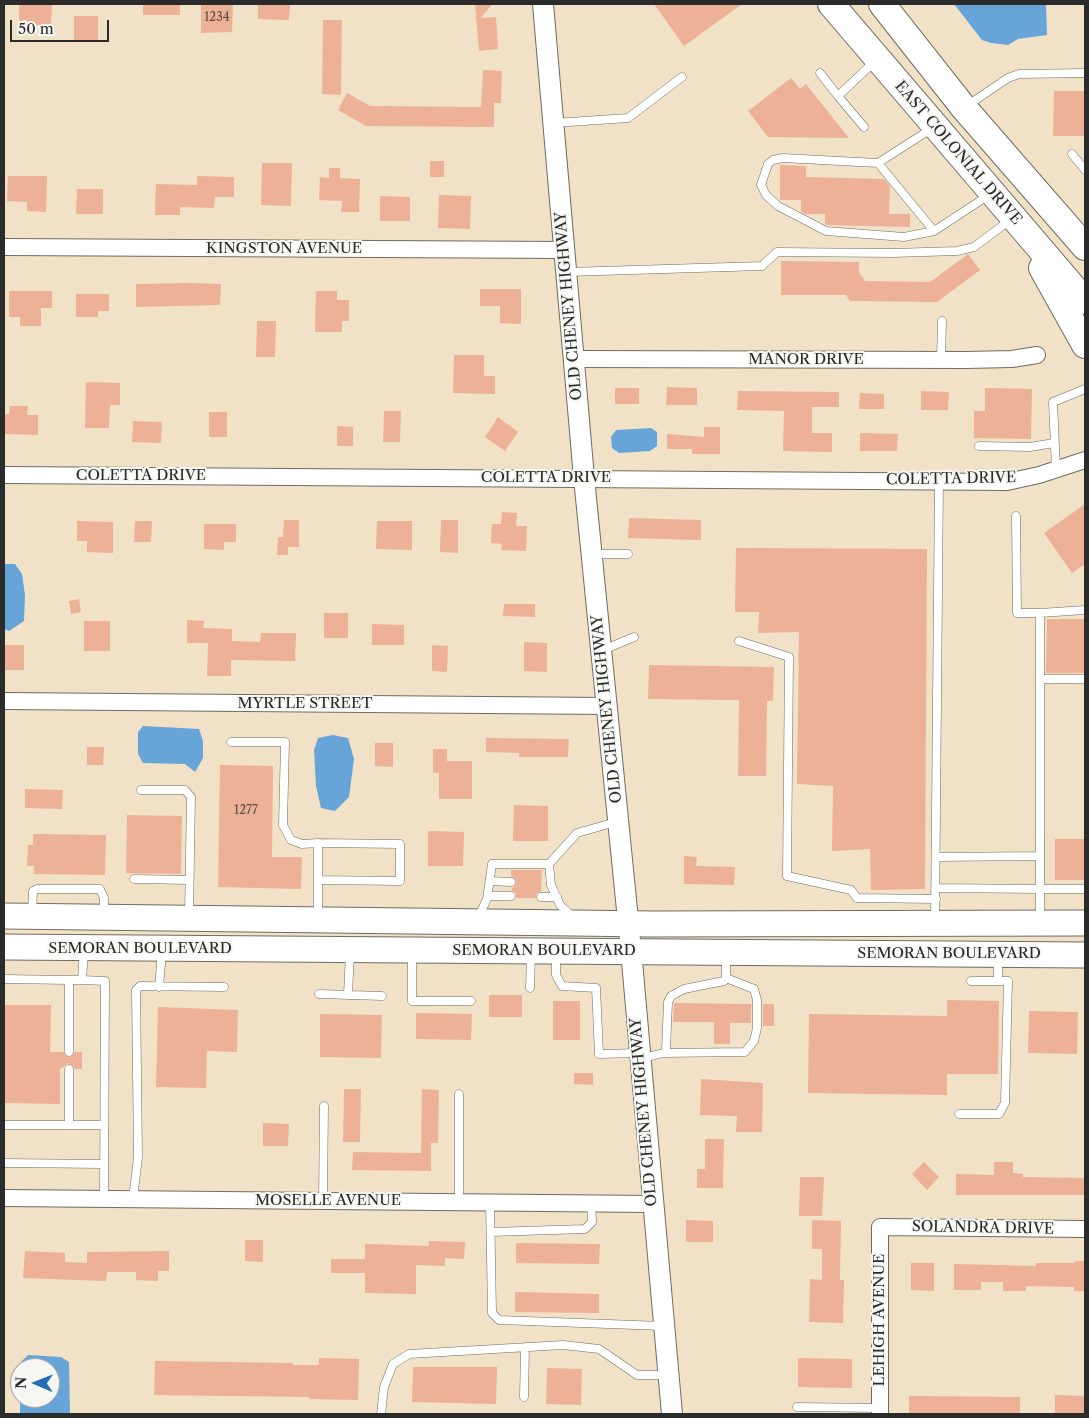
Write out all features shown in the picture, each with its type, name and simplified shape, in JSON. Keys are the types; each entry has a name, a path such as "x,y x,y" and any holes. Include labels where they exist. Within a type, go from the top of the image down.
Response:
{"highway":[{"path":"882,4 964,108 1085,247"},
{"path":"838,13 922,84 964,108"},
{"name":"EAST COLONIAL DRIVE","path":"838,13 1085,301"},
{"path":"1013,217 1085,344"}],"main road":[{"name":"SEMORAN BOULEVARD","path":"4,916 104,919 628,924 1085,924"},
{"path":"163,948 190,936 290,937 318,920"},
{"path":"846,953 871,939 1006,940 1040,923"},
{"name":"SEMORAN BOULEVARD","path":"4,947 412,952 631,950 998,954 1082,952"}],"street":[{"name":"OLD CHENEY HIGHWAY","path":"543,4 584,478 631,950 672,1414"},
{"name":"KINGSTON AVENUE","path":"4,247 564,250"},
{"name":"MANOR DRIVE","path":"574,359 942,360 1012,359 1037,355"},
{"name":"COLETTA DRIVE","path":"4,475 1007,482 1056,470 1085,460"},
{"name":"MYRTLE STREET","path":"4,702 607,706"},
{"name":"MOSELLE AVENUE","path":"4,1198 652,1204"},
{"name":"SOLANDRA DRIVE","path":"880,1227 1085,1228"},
{"name":"LEHIGH AVENUE","path":"880,1227 880,1411"}],"lane":[{"path":"838,96 877,58"},
{"path":"964,108 1008,78 1019,74 1085,73"},
{"path":"820,74 864,127"},
{"path":"552,123 628,118 682,77"},
{"path":"935,126 878,164 783,158 768,164 762,185 766,196 778,206 826,231 904,237 934,231 992,193"},
{"path":"1072,154 1085,170"},
{"path":"878,164 934,231"},
{"path":"566,272 762,266 777,252 893,253 957,251 974,247 1013,217"},
{"path":"942,321 942,360"},
{"path":"1056,470 1053,402 1085,389"},
{"path":"979,446 1030,447 1054,443"},
{"path":"935,924 939,481"},
{"path":"1016,516 1017,613 1085,610"},
{"path":"592,554 628,554"},
{"path":"1040,613 1040,923"},
{"path":"601,650 634,637"},
{"path":"739,641 789,658 787,876 851,890 857,898 936,899"},
{"path":"1041,680 1085,679"},
{"path":"231,742 285,742 283,826 291,840 302,844 400,844 400,881 318,880"},
{"path":"141,790 185,790 191,797 189,919"},
{"path":"579,923 560,905 551,883 549,864 576,833 618,822"},
{"path":"318,843 318,920"},
{"path":"936,857 1040,856"},
{"path":"476,922 488,896 492,864 549,864"},
{"path":"134,879 189,880"},
{"path":"490,881 511,882"},
{"path":"542,883 551,883"},
{"path":"936,888 1085,889"},
{"path":"488,896 510,896"},
{"path":"541,897 557,897"},
{"path":"82,980 82,958 85,948"},
{"path":"159,987 163,948"},
{"path":"348,995 350,950"},
{"path":"530,988 531,951"},
{"path":"412,952 412,1001 471,1001"},
{"path":"556,952 556,975 562,986 596,988 599,1054 640,1056 663,1053 746,1052 754,1041 757,1028 757,1000 754,989 741,982 726,978 715,983 684,989 671,996 668,1002 666,1050 663,1053"},
{"path":"726,952 726,978"},
{"path":"998,954 998,981"},
{"path":"4,979 105,981 104,1199"},
{"path":"69,980 69,1052"},
{"path":"959,1114 999,1114 1005,1103 1008,981 971,981"},
{"path":"133,1199 138,1157 136,990 140,986 224,987"},
{"path":"319,994 382,996"},
{"path":"69,1069 69,1125"},
{"path":"459,1094 459,1202"},
{"path":"323,1200 324,1106"},
{"path":"4,1125 104,1126"},
{"path":"4,1163 104,1164"},
{"path":"490,1202 492,1313 499,1320 663,1326"},
{"path":"491,1232 585,1229 592,1222 591,1203"},
{"path":"381,1414 384,1387 393,1364 409,1354 563,1345 599,1349 637,1375 669,1375"},
{"path":"524,1348 524,1397"},
{"path":"797,1407 880,1411"}],"water":[{"path":"954,4 1046,4 1047,35 1018,39 1008,45 982,40"},
{"path":"651,428 657,432 657,446 650,451 619,453 612,448 611,437 616,430"},
{"path":"4,564 15,564 22,574 25,595 24,621 9,631 4,629"},
{"path":"143,726 199,729 203,741 203,758 195,772 185,764 143,763 138,754 138,732"},
{"path":"333,735 348,738 354,759 349,797 335,811 321,808 316,786 314,750 318,738"},
{"path":"28,1355 61,1357 69,1362 70,1414 20,1414 20,1408 60,1408 60,1358 25,1358"}],"building":[{"path":"19,4 52,4 51,25 19,25"},
{"path":"143,4 180,4 180,15 143,15"},
{"path":"201,4 233,4 232,32 201,33"},
{"path":"258,4 290,4 289,20 258,19"},
{"path":"475,4 492,4 481,18 496,17 498,49 479,51"},
{"path":"654,4 742,4 684,46"},
{"path":"74,16 98,16 98,40 74,40"},
{"path":"323,20 342,20 341,95 322,94"},
{"path":"483,70 502,71 501,103 494,103 494,127 366,126 338,110 347,93 370,106 481,107"},
{"path":"791,78 800,89 806,84 849,138 768,137 748,111"},
{"path":"1054,91 1085,91 1085,136 1053,136"},
{"path":"430,161 444,161 444,177 430,177"},
{"path":"262,163 292,163 291,206 261,205"},
{"path":"780,165 806,166 806,177 884,179 890,186 889,214 910,214 910,227 827,225 825,224 825,214 805,214 801,211 801,200 780,200"},
{"path":"329,168 340,168 340,178 360,179 359,212 341,212 342,201 319,200 320,177 329,178"},
{"path":"8,176 47,176 46,212 27,211 27,202 7,201"},
{"path":"197,176 234,177 234,197 215,197 214,208 180,207 180,215 155,215 156,184 197,185"},
{"path":"77,189 103,189 103,214 76,214"},
{"path":"439,195 471,196 470,229 438,228"},
{"path":"380,196 410,197 410,221 380,221"},
{"path":"968,254 980,270 937,302 850,301 846,295 781,295 781,261 859,262 859,272 865,281 930,282"},
{"path":"136,284 221,284 220,305 136,307"},
{"path":"480,289 521,289 521,324 500,323 500,306 480,306"},
{"path":"9,291 52,291 52,308 41,308 41,326 20,326 20,317 9,317"},
{"path":"316,291 337,291 337,300 349,300 349,321 342,321 342,332 315,332"},
{"path":"76,294 109,294 109,311 98,311 98,317 76,317"},
{"path":"257,321 276,321 275,357 256,357"},
{"path":"454,355 484,355 484,376 495,376 495,394 453,393"},
{"path":"86,382 120,383 120,405 110,405 109,428 85,428"},
{"path":"667,387 697,388 697,405 666,405"},
{"path":"615,388 639,388 639,404 615,404"},
{"path":"985,388 1032,389 1031,439 974,438 974,411 985,411"},
{"path":"738,391 839,392 839,407 812,407 812,433 832,433 832,452 783,451 784,411 737,410"},
{"path":"921,391 949,392 948,410 921,410"},
{"path":"860,393 884,394 884,409 859,409"},
{"path":"10,406 28,406 27,415 38,415 38,435 4,434 4,414 9,414"},
{"path":"384,411 401,411 400,442 383,442"},
{"path":"209,412 227,412 227,437 209,437"},
{"path":"498,417 518,432 505,451 485,437"},
{"path":"133,421 162,422 161,443 132,442"},
{"path":"337,426 353,427 353,446 337,446"},
{"path":"704,427 720,427 720,454 692,454 692,449 667,449 667,434 704,437"},
{"path":"860,433 898,434 897,451 860,451"},
{"path":"1085,504 1085,564 1072,573 1044,533"},
{"path":"502,512 517,513 516,526 527,526 526,551 501,550 502,544 491,543 492,524 501,524"},
{"path":"629,518 701,520 701,540 628,538"},
{"path":"284,520 299,520 299,547 288,547 288,555 277,555 278,537 283,537"},
{"path":"441,520 458,520 458,553 440,552"},
{"path":"77,521 113,522 113,553 87,552 87,541 77,541"},
{"path":"135,521 152,521 151,542 134,542"},
{"path":"377,521 412,521 412,550 376,549"},
{"path":"204,524 236,524 236,542 224,542 224,550 204,549"},
{"path":"736,548 927,549 925,889 871,890 870,849 832,851 833,786 797,784 799,632 758,633 759,612 735,612"},
{"path":"79,599 81,612 71,614 69,601"},
{"path":"504,604 535,604 535,617 503,616"},
{"path":"324,613 348,613 348,638 324,638"},
{"path":"1047,619 1085,619 1085,673 1046,673"},
{"path":"187,620 204,621 203,628 232,629 232,641 260,642 261,633 296,633 295,661 231,660 231,676 207,676 208,643 187,643"},
{"path":"84,621 110,621 110,651 84,651"},
{"path":"372,624 404,625 404,645 372,645"},
{"path":"524,642 547,643 547,672 524,671"},
{"path":"4,645 24,645 24,670 4,670"},
{"path":"432,645 448,646 447,672 432,671"},
{"path":"649,665 774,667 773,701 767,701 766,776 738,776 739,700 648,699"},
{"path":"486,738 569,739 568,757 519,757 519,753 486,752"},
{"path":"375,743 393,743 393,767 375,766"},
{"path":"87,747 104,747 103,765 87,765"},
{"path":"433,749 447,749 447,761 472,761 472,799 439,799 439,773 433,773"},
{"path":"220,765 273,766 272,857 302,857 301,889 218,887"},
{"path":"25,789 63,790 62,809 25,808"},
{"path":"514,805 548,806 548,841 513,841"},
{"path":"127,815 182,816 181,874 126,873"},
{"path":"428,831 464,832 463,866 428,866"},
{"path":"33,834 106,835 105,875 34,874 34,866 27,866 28,845 33,845"},
{"path":"1055,839 1085,839 1085,880 1055,880"},
{"path":"684,856 697,857 696,866 735,867 734,885 684,884"},
{"path":"511,870 542,870 541,891 536,894 536,898 516,898 516,893 511,890 517,882 511,876"},
{"path":"489,995 522,995 522,1017 489,1017"},
{"path":"947,1000 999,1001 998,1074 947,1074 947,1095 808,1093 809,1014 947,1016"},
{"path":"553,1001 580,1001 580,1040 553,1040"},
{"path":"674,1003 751,1004 751,1023 730,1023 730,1044 714,1044 714,1022 673,1022"},
{"path":"763,1004 774,1004 774,1026 763,1026"},
{"path":"4,1005 51,1005 50,1052 63,1052 69,1058 75,1052 82,1052 82,1069 75,1069 69,1063 60,1069 60,1104 4,1103"},
{"path":"158,1007 238,1010 237,1052 207,1051 206,1088 156,1087"},
{"path":"1029,1011 1078,1012 1077,1054 1028,1053"},
{"path":"416,1013 472,1014 471,1040 416,1039"},
{"path":"320,1014 382,1015 381,1058 320,1057"},
{"path":"574,1073 593,1073 593,1085 574,1084"},
{"path":"701,1079 763,1083 762,1132 736,1132 737,1116 700,1115"},
{"path":"344,1089 361,1089 360,1142 343,1142"},
{"path":"422,1089 439,1090 438,1143 431,1143 431,1171 352,1170 353,1152 421,1153"},
{"path":"263,1123 289,1124 288,1146 263,1146"},
{"path":"705,1139 724,1139 723,1188 697,1188 697,1169 705,1169"},
{"path":"924,1162 939,1177 927,1190 912,1174"},
{"path":"994,1162 1013,1162 1013,1173 1023,1174 1023,1177 1085,1178 1085,1195 956,1195 956,1174 994,1175"},
{"path":"800,1177 824,1177 822,1216 799,1216"},
{"path":"686,1220 713,1221 713,1242 686,1242"},
{"path":"812,1220 841,1221 840,1280 844,1280 843,1323 809,1322 810,1279 822,1280 822,1249 812,1249"},
{"path":"245,1240 263,1240 263,1262 245,1261"},
{"path":"429,1241 465,1242 464,1259 445,1258 445,1266 416,1265 416,1294 365,1293 365,1273 331,1273 331,1259 365,1259 365,1244 429,1246"},
{"path":"516,1243 600,1244 599,1264 516,1263"},
{"path":"25,1251 65,1253 65,1262 87,1263 87,1252 169,1251 169,1271 158,1271 158,1281 136,1280 136,1272 107,1272 106,1281 23,1278"},
{"path":"1075,1261 1085,1261 1085,1291 1074,1291 1074,1287 1026,1286 1026,1291 1003,1291 1003,1282 981,1282 981,1290 954,1290 954,1264 1036,1266 1036,1263 1075,1263"},
{"path":"911,1263 934,1263 934,1291 911,1290"},
{"path":"515,1292 599,1294 599,1313 515,1312"},
{"path":"319,1358 359,1359 358,1400 309,1399 309,1397 154,1395 155,1361 319,1365"},
{"path":"798,1358 852,1359 852,1388 798,1387"},
{"path":"413,1367 497,1367 496,1404 412,1402"},
{"path":"547,1368 582,1369 581,1405 546,1404"},
{"path":"1055,1395 1085,1396 1085,1414 1055,1414"},
{"path":"909,1396 1020,1397 1020,1414 909,1414"}]}
